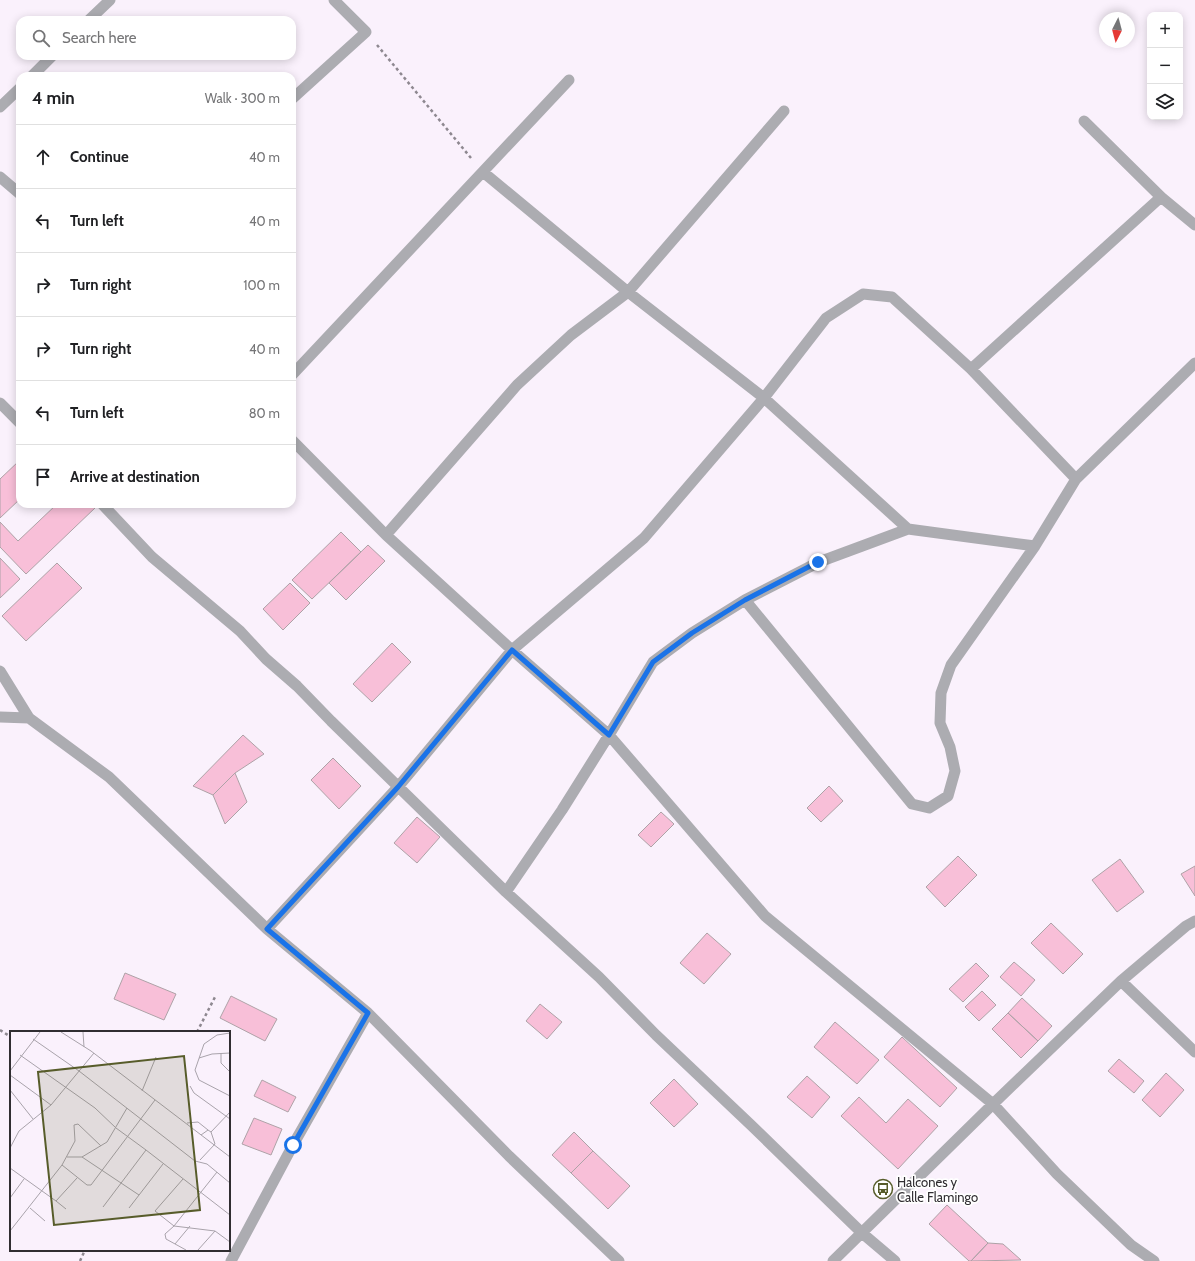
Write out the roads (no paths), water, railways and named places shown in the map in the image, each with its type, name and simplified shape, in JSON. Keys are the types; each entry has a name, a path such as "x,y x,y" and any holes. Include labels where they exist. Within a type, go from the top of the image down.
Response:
{"street":[{"path":"93,16 110,0"},
{"path":"296,95 366,32 334,0"},
{"path":"36,72 48,60"},
{"path":"296,371 569,80"},
{"path":"0,107 16,92"},
{"path":"386,535 517,385 571,335 628,292 784,111"},
{"path":"1084,121 1161,197 1195,225"},
{"path":"483,172 628,292 764,398 908,529"},
{"path":"0,177 16,191"},
{"path":"970,369 1161,197"},
{"path":"267,929 398,787 512,650 644,538 764,398 826,318 862,294 892,297 970,369 1076,479"},
{"path":"745,600 912,804 928,808 948,796 955,771 950,747 940,723 941,693 951,665 1035,546 1076,479 1195,363"},
{"path":"0,403 16,419"},
{"path":"296,444 386,535 512,650 609,735 765,916 992,1104 1057,1174 1131,1245 1154,1261"},
{"path":"106,508 152,557 240,631 266,659 297,686 330,721 506,892 599,977 656,1035 862,1233 895,1261"},
{"path":"506,892 562,810 653,662 692,633 745,600 818,562 908,529 1035,546"},
{"path":"0,671 29,718 109,777 267,929 368,1013 509,1156 619,1261"},
{"path":"0,716 29,718"},
{"path":"834,1261 992,1104 1121,981 1186,926 1195,922"},
{"path":"1121,981 1195,1052"},
{"path":"231,1261 293,1145 368,1013"}],"place":[{"name":"Halcones y Calle Flamingo","path":"883,1189"}]}
